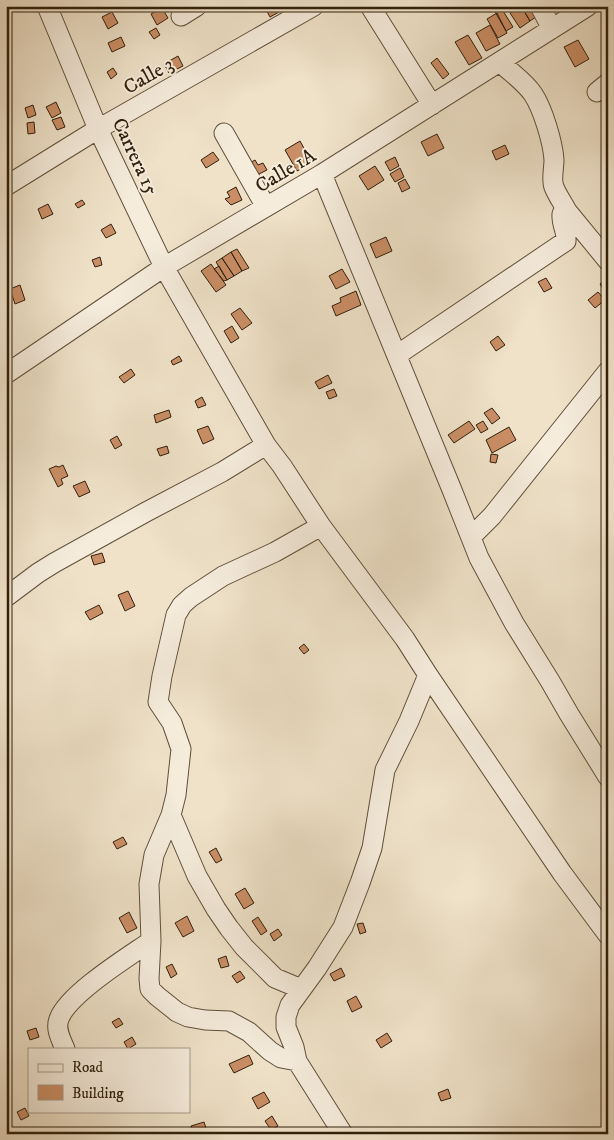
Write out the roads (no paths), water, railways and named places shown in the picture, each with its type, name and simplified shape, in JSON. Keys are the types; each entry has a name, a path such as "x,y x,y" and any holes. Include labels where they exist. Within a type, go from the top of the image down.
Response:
{"street":[{"name":"Carrera 15","path":"47,6 98,129 164,267 266,445 321,526 405,639 562,873 608,935"},
{"name":"Calle 3","path":"6,186 98,129 314,6"},
{"path":"370,6 432,104"},
{"path":"540,6 552,29"},
{"name":"Calle 1A","path":"6,374 164,267 322,174 588,6"},
{"path":"500,62 522,81 534,95 542,113 551,143 554,160 553,186 567,211 608,261"},
{"path":"224,132 266,207"},
{"path":"322,174 480,558 514,622 608,777"},
{"path":"397,355 566,241 567,235 562,214 567,211"},
{"path":"471,537 492,516 608,371"},
{"path":"6,597 54,563 222,472 266,445"},
{"path":"297,1061 281,1058 270,1051 249,1032 229,1021 205,1020 188,1017 177,1012 150,988 149,884 154,855 171,815 176,795 180,749 172,723 158,702 176,615 182,605 212,582 275,552 321,526"},
{"path":"343,1134 297,1061 286,1027 286,1017 290,1005 317,968 346,920 372,848 385,770 409,721 428,675"},
{"path":"171,815 197,876 229,928 244,947 275,978 302,988"},
{"path":"65,1048 58,1031 58,1020 64,1009 95,981 150,941"}]}
